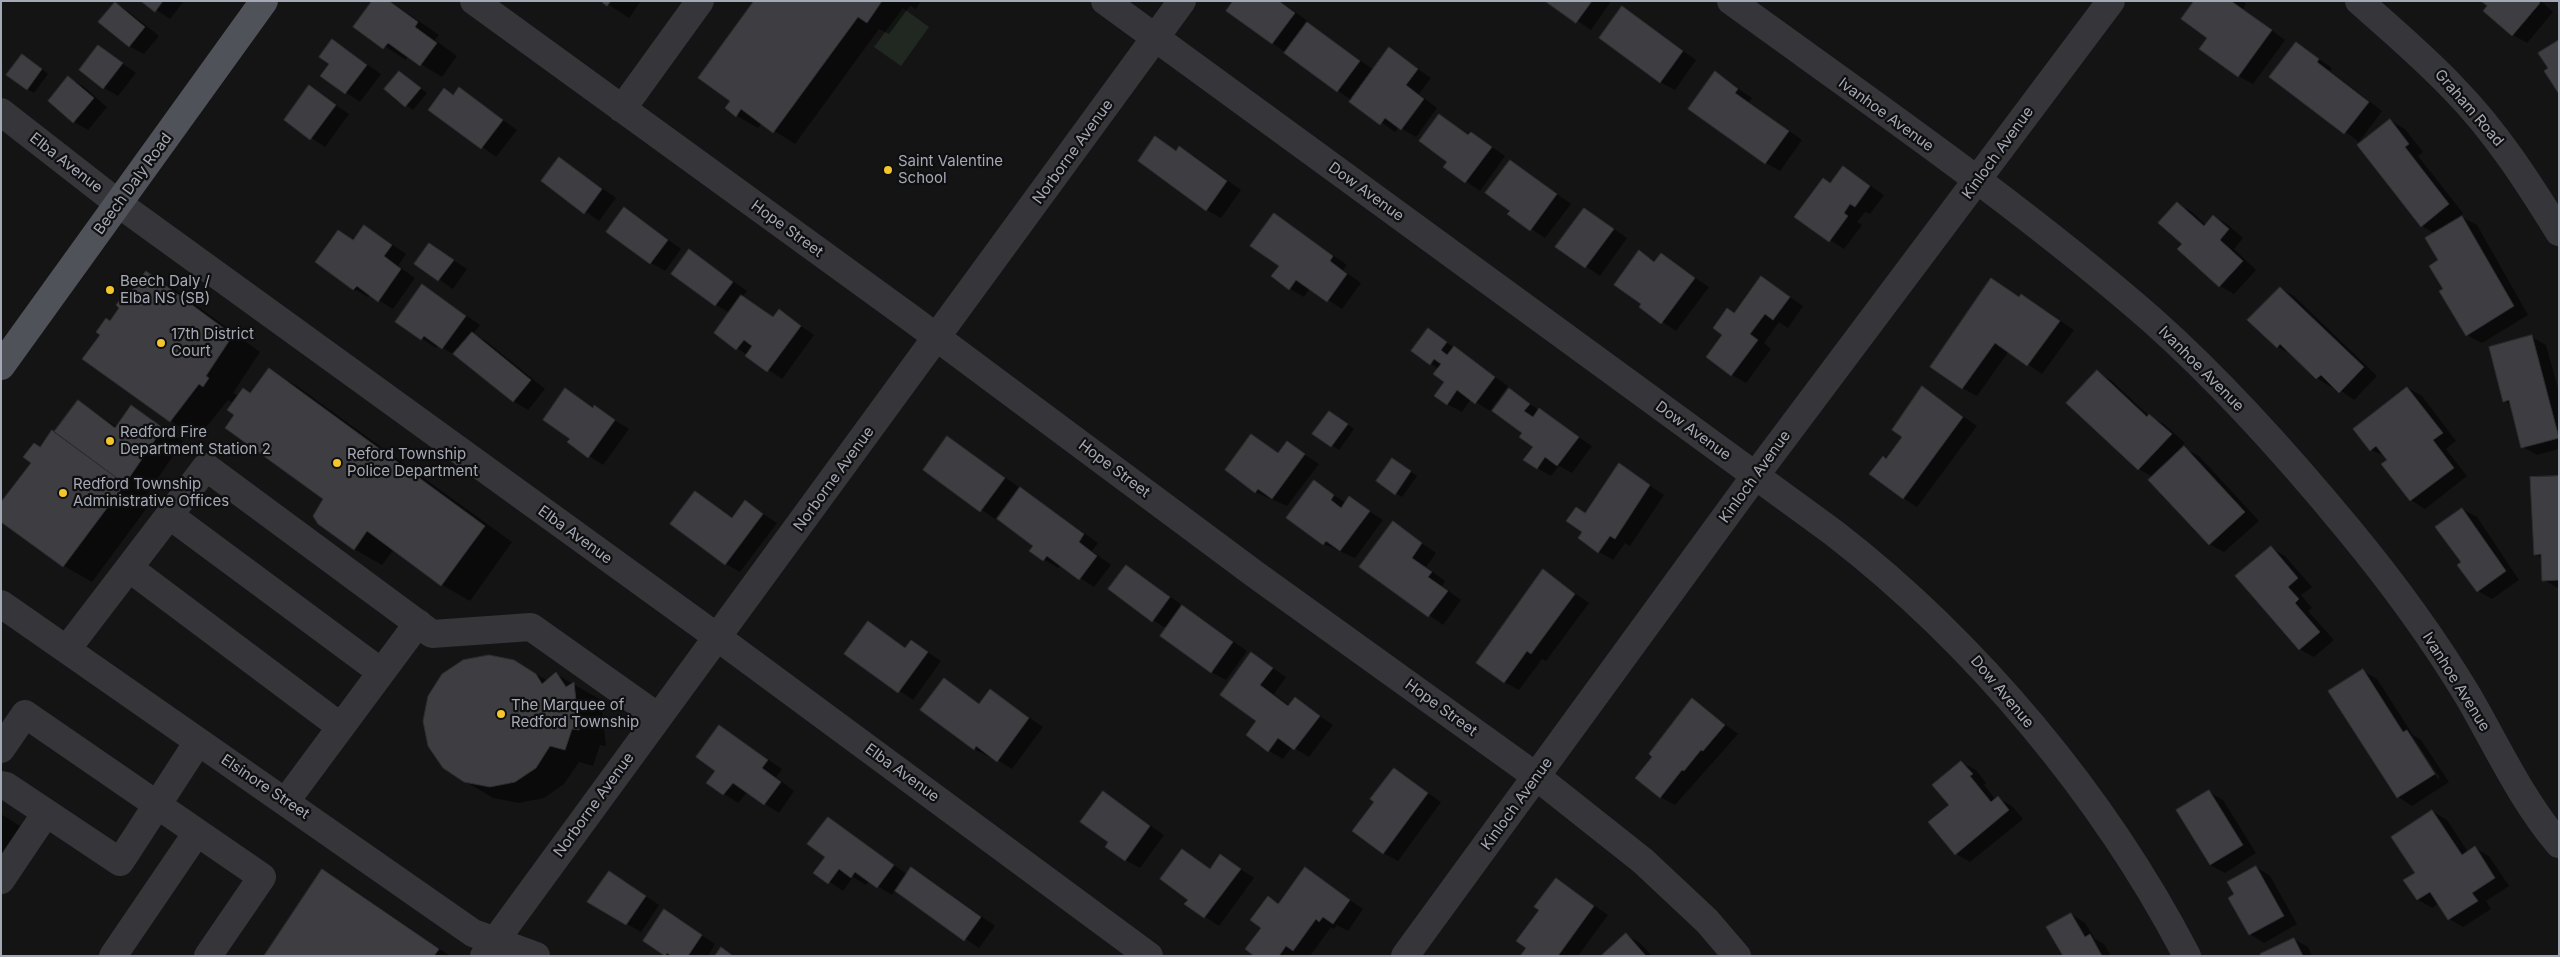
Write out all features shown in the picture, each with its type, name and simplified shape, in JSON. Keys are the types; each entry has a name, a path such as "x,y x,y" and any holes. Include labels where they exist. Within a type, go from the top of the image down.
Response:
{"main road":[{"name":"Beech Daly Road","path":"4,357 119,204 264,1"}],"street":[{"name":"Hope Street","path":"474,1 937,338 1256,575 1537,777 1643,861 1707,921 1737,956"},
{"path":"622,109 700,1"},
{"name":"Dow Avenue","path":"1105,1 1877,566 1962,645 2061,762 2142,878 2187,956"},
{"name":"Norborne Avenue","path":"490,948 1182,1"},
{"name":"Kinloch Avenue","path":"1405,956 1755,476 1978,182 2111,1"},
{"name":"Graham Road","path":"2359,1 2417,51 2456,91 2501,145 2559,232"},
{"name":"Ivanhoe Avenue","path":"1734,2 1978,182 2091,270 2154,322 2228,393 2289,459 2351,533 2417,620 2466,693 2532,807 2559,844"},
{"name":"Elba Avenue","path":"1,112 119,204 717,637 1149,956"},
{"path":"67,649 206,467 432,634 531,627 658,718"},
{"path":"169,515 381,672"},
{"path":"129,568 341,727"},
{"name":"Elsinore Street","path":"1,604 473,932 490,948 536,956"},
{"path":"286,801 418,623"},
{"path":"1,749 25,714 262,878 208,956"},
{"path":"1,785 6,786 120,862 198,742"},
{"path":"1,880 46,813"},
{"path":"113,956 196,834"}],"shaded area":[{"path":"903,8 929,27 901,66 874,47"}],"building":[{"path":"141,1 163,1 155,12"},
{"path":"372,1 389,1 418,22 415,27 437,43 420,66 388,43 383,49 353,27"},
{"path":"601,1 611,1 607,6"},
{"path":"754,1 882,1 867,23 858,17 773,133 741,109 736,117 725,108 730,101 698,78"},
{"path":"1233,1 1279,1 1295,13 1272,44 1226,11"},
{"path":"1545,1 1592,1 1576,23"},
{"path":"2194,1 2231,1 2272,30 2238,77 2199,49 2207,38 2181,19"},
{"path":"2481,1 2538,1 2540,3 2512,36 2483,11 2487,6"},
{"path":"115,2 145,27 129,47 98,22"},
{"path":"1622,6 1683,51 1660,83 1599,38"},
{"path":"1307,22 1360,61 1337,92 1284,53"},
{"path":"332,39 367,65 345,94 320,76 329,64 319,57"},
{"path":"2559,40 2559,94 2544,71 2548,68 2538,53"},
{"path":"2296,42 2319,59 2317,62 2369,102 2344,134 2269,77"},
{"path":"98,45 123,63 103,89 79,70"},
{"path":"1389,47 1418,69 1406,85 1424,99 1401,130 1385,118 1380,125 1349,102"},
{"path":"22,54 42,69 27,90 6,75"},
{"path":"399,71 421,88 405,107 384,89"},
{"path":"1715,71 1738,89 1735,93 1789,131 1765,164 1688,109"},
{"path":"68,76 94,98 73,123 48,101"},
{"path":"309,85 336,105 310,140 284,120"},
{"path":"459,87 503,120 481,149 428,110 444,88 453,95"},
{"path":"1439,114 1468,135 1471,132 1492,147 1465,183 1443,167 1447,162 1419,141"},
{"path":"2390,119 2409,144 2405,147 2449,204 2421,227 2357,145"},
{"path":"1155,136 1176,151 1179,146 1227,181 1206,211 1138,161"},
{"path":"559,157 602,189 584,214 541,181"},
{"path":"1510,160 1557,194 1530,231 1507,214 1510,211 1485,193"},
{"path":"1843,166 1870,186 1855,207 1850,204 1844,213 1848,216 1829,242 1794,217 1823,178 1830,183"},
{"path":"2177,202 2204,226 2213,215 2229,229 2220,240 2243,261 2219,287 2177,249 2182,244 2158,223"},
{"path":"624,207 668,240 650,264 606,232"},
{"path":"1584,208 1614,229 1585,268 1555,247"},
{"path":"1274,213 1333,256 1330,261 1347,274 1327,302 1296,280 1289,290 1271,276 1279,266 1250,246"},
{"path":"2462,216 2514,306 2466,336 2439,291 2443,289 2429,266 2438,260 2425,238"},
{"path":"364,225 392,245 384,256 401,269 378,302 357,286 353,290 315,262 338,230 353,240"},
{"path":"429,243 454,260 438,281 414,264"},
{"path":"689,249 733,282 715,306 671,274"},
{"path":"1639,250 1654,262 1661,253 1695,278 1661,324 1639,307 1641,304 1614,285"},
{"name":"17th District Court","path":"146,271 233,335 206,376 209,378 203,387 199,384 170,422 82,359 100,335 96,332 106,318 110,321 119,308 116,305 125,293 128,296"},
{"path":"1761,276 1790,297 1773,320 1765,314 1750,334 1758,340 1731,376 1706,357 1722,335 1713,328 1727,308 1734,313"},
{"path":"1991,278 2019,297 2021,294 2060,321 2027,366 1995,343 1962,389 1930,367"},
{"path":"422,284 466,316 442,349 424,336 421,340 395,322"},
{"path":"2280,287 2364,367 2339,393 2321,375 2316,379 2280,344 2277,348 2247,320"},
{"path":"741,295 773,317 779,309 801,326 767,372 745,356 752,346 744,340 736,350 714,333"},
{"path":"1428,328 1447,342 1441,350 1447,355 1454,346 1495,377 1475,404 1457,390 1447,405 1434,396 1444,382 1433,374 1441,364 1434,359 1430,365 1411,351"},
{"path":"472,332 531,380 513,402 453,354"},
{"path":"2532,335 2559,438 2521,448 2509,400 2503,402 2489,347"},
{"name":"Reford Township Police Department","path":"269,368 485,526 441,586 367,531 354,550 318,524 313,516 323,499 225,428 234,415 227,410 243,388 250,393"},
{"path":"2097,370 2147,417 2149,414 2172,434 2138,470 2066,403"},
{"path":"1922,386 1963,417 1903,499 1869,474 1883,456 1886,459 1902,437 1892,430"},
{"path":"2407,387 2443,433 2433,440 2454,468 2410,501 2381,464 2387,460 2376,446 2370,451 2353,429"},
{"path":"565,388 593,408 594,405 615,420 588,458 567,442 570,439 543,420"},
{"path":"1509,388 1530,404 1524,411 1533,417 1539,408 1579,437 1557,466 1545,457 1537,469 1523,460 1533,447 1519,437 1522,433 1492,411"},
{"name":"Redford Fire Department Station 2","path":"78,400 115,428 131,405 163,428 125,484 54,432"},
{"path":"1329,411 1348,424 1331,447 1312,434"},
{"name":"Redford Township Administrative Offices","path":"52,430 125,484 63,567 1,522 1,502 31,463 23,457 34,443 40,447"},
{"path":"1251,434 1278,453 1287,441 1305,454 1272,499 1258,489 1255,493 1225,470"},
{"path":"947,436 1005,478 980,512 923,470"},
{"path":"2184,446 2245,512 2209,545 2148,480"},
{"path":"1392,458 1411,471 1395,495 1376,481"},
{"path":"1619,463 1650,485 1615,539 1610,536 1598,553 1578,538 1582,532 1566,521 1576,507 1585,513"},
{"path":"2559,476 2559,580 2542,581 2541,554 2534,555 2530,477"},
{"path":"1314,480 1334,495 1331,500 1341,508 1349,496 1370,511 1340,551 1326,541 1323,545 1286,518"},
{"path":"1020,487 1084,534 1079,542 1097,556 1079,580 1047,556 1043,561 1029,551 1033,546 997,519"},
{"path":"695,491 732,518 745,500 763,514 725,565 670,524"},
{"path":"2462,508 2506,571 2477,592 2457,565 2461,562 2435,527"},
{"path":"1393,521 1422,543 1412,558 1432,572 1428,577 1448,591 1428,617 1359,567"},
{"path":"2271,546 2298,578 2288,587 2299,599 2295,603 2320,632 2299,650 2235,576"},
{"path":"1126,565 1170,597 1152,622 1108,589"},
{"path":"1543,569 1575,594 1531,654 1527,651 1504,683 1476,663"},
{"path":"1182,605 1233,642 1211,673 1160,636"},
{"path":"868,621 905,648 911,640 928,652 898,693 844,654"},
{"path":"1251,652 1273,668 1260,685 1288,706 1295,697 1320,716 1294,750 1278,738 1268,752 1246,735 1256,721 1220,695"},
{"name":"The Marquee of Redford Township","path":"489,655 514,660 536,674 542,684 556,672 566,687 574,682 579,730 572,729 565,750 550,746 536,768 515,782 490,787 464,782 443,768 428,746 423,721 428,696 442,674 463,660"},
{"path":"2363,669 2403,732 2407,730 2435,774 2397,798 2328,691"},
{"path":"944,678 979,704 990,689 1029,718 997,762 976,746 974,750 920,710"},
{"path":"1692,698 1725,725 1684,771 1682,770 1660,798 1635,778 1652,757 1649,754"},
{"path":"719,725 768,760 762,768 781,782 764,805 733,783 723,795 706,783 715,771 696,757"},
{"path":"1961,761 1973,774 1970,776 1991,802 1998,796 2009,810 1955,855 1928,822 1949,805 1932,785"},
{"path":"1394,768 1428,793 1383,854 1352,831 1374,802 1370,799"},
{"path":"2209,790 2243,845 2210,865 2176,810"},
{"path":"1103,791 1150,826 1125,861 1105,847 1108,842 1080,822"},
{"path":"2432,810 2462,855 2475,846 2495,878 2472,893 2478,901 2448,920 2430,892 2417,900 2403,880 2415,873 2391,837"},
{"path":"828,817 894,865 877,888 855,872 851,878 839,869 828,884 813,873 825,857 807,844"},
{"path":"1182,849 1210,869 1220,854 1241,869 1204,918 1184,904 1188,900 1160,879"},
{"path":"2256,866 2284,916 2249,935 2228,898 2234,894 2227,882"},
{"path":"911,867 981,917 964,941 895,891"},
{"path":"1305,867 1350,900 1333,924 1323,917 1319,922 1316,919 1293,951 1286,946 1279,956 1254,956 1245,949 1261,928 1250,920 1268,896 1278,904"},
{"path":"322,869 439,949 434,956 264,956"},
{"path":"609,871 646,896 626,925 587,902"},
{"path":"1556,878 1594,906 1558,956 1520,956 1526,948 1516,941 1539,910 1534,907"},
{"path":"664,909 702,935 688,956 671,956 667,953 665,956 643,941"},
{"path":"2071,913 2085,937 2090,934 2102,956 2063,956 2046,927"},
{"path":"1626,933 1646,956 1601,956"},
{"path":"2294,938 2303,956 2261,956 2260,954"},
{"path":"721,947 733,956 715,956"}],"place":[{"name":"Saint Valentine School","path":"888,170"},
{"name":"Beech Daly / Elba NS (SB)","path":"110,290"},
{"name":"17th District Court","path":"161,343"},
{"name":"Redford Fire Department Station 2","path":"110,441"},
{"name":"Reford Township Police Department","path":"337,463"},
{"name":"Redford Township Administrative Offices","path":"63,493"},
{"name":"The Marquee of Redford Township","path":"501,714"}]}
